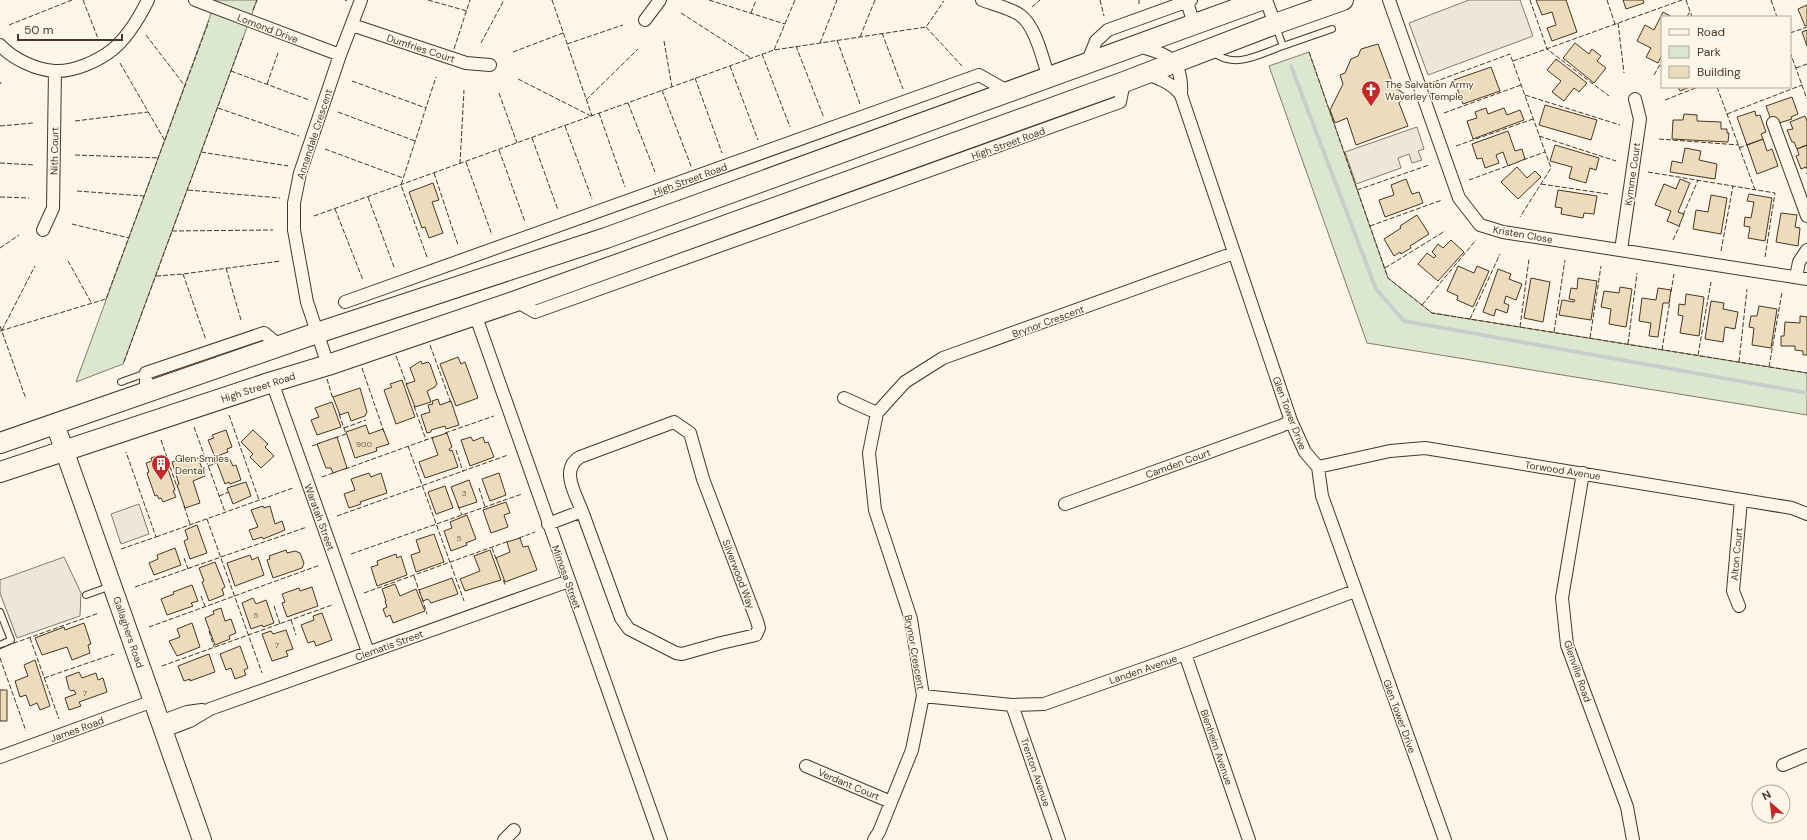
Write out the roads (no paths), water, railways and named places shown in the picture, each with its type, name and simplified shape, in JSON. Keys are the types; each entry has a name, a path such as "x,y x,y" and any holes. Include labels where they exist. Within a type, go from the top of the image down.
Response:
{"main road":[{"path":"1196,23 1221,0"},
{"path":"0,443 55,424 146,382 280,346 606,238 1261,0"},
{"name":"High Street Road","path":"0,472 383,347 516,301 1147,74 1275,24 1343,0"},
{"path":"368,316 383,347"}],"street":[{"path":"0,46 18,59 36,66 55,71 75,68 91,62 112,50 127,35 148,0"},
{"name":"Lomond Drive","path":"195,0 340,55"},
{"name":"Annandale Crescent","path":"328,365 307,302 304,288 294,230 294,203 300,173 340,55 361,0"},
{"path":"645,20 660,0"},
{"path":"982,0 1020,14 1025,20 1036,41 1049,78"},
{"path":"1266,0 1275,24"},
{"name":"Kristen Close","path":"1389,0 1459,198 1480,225 1503,232 1802,278"},
{"path":"1087,63 1096,40 1108,30 1189,1 1196,23"},
{"name":"Dumfries Court","path":"352,25 466,63 490,65"},
{"path":"1137,45 1164,54 1175,63"},
{"name":"Glen Tower Drive","path":"1175,63 1182,77 1181,95"},
{"name":"Nith Court","path":"44,230 53,208 55,71"},
{"name":"Glen Tower Drive","path":"1147,74 1167,82 1177,89 1181,95 1291,421 1305,452 1318,467 1322,496 1445,840"},
{"name":"High Street Road","path":"345,302 979,75 1009,92"},
{"name":"Kymme Court","path":"1620,250 1640,119 1635,99"},
{"path":"1773,123 1807,216"},
{"path":"1802,278 1799,262 1807,250"},
{"name":"Brynor Crescent","path":"874,840 879,832 912,750 923,696 911,619 875,510 869,453 877,413 905,382 943,358 1234,253"},
{"path":"368,294 368,316"},
{"name":"Mimosa Street","path":"475,314 661,840"},
{"name":"Waratah Street","path":"272,382 368,652"},
{"path":"844,398 877,413"},
{"name":"Camden Court","path":"1065,504 1291,421"},
{"name":"Silverwood Way","path":"674,422 690,433 703,479 757,620 758,628 756,635 721,642 682,654 676,653 629,629 621,618 582,511 570,477 573,461 580,457 674,422"},
{"name":"Gallaghers Road","path":"55,424 202,840"},
{"name":"Torwood Avenue","path":"1318,467 1390,451 1425,448 1792,508 1807,514"},
{"name":"Glenville Road","path":"1583,473 1562,598 1567,645 1627,807 1633,840"},
{"name":"Alton Court","path":"1739,606 1733,591 1741,500"},
{"path":"548,524 582,511"},
{"name":"Clematis Street","path":"162,726 190,721 210,709 569,581"},
{"name":"Landen Avenue","path":"923,696 1012,705 1044,704 1355,591"},
{"name":"Blenheim Avenue","path":"1185,654 1249,840"},
{"name":"James Road","path":"0,757 153,701"},
{"name":"Trenton Avenue","path":"1012,705 1059,840"},
{"path":"1783,765 1807,754"},
{"name":"Verdant Court","path":"806,766 891,802"},
{"path":"504,840 514,830"}],"lane":[{"path":"1275,24 1283,46"},
{"path":"1210,50 1219,57 1237,61 1332,29"},
{"path":"121,382 146,382"},
{"path":"86,595 113,586"},
{"path":"0,612 11,640 0,644"}],"waterway":[{"path":"1291,66 1376,289 1404,321 1807,393"}],"place":[{"name":"The Salvation Army Waverley Temple","path":"1371,107"},
{"name":"Glen Smiles Dental","path":"161,481"}]}
